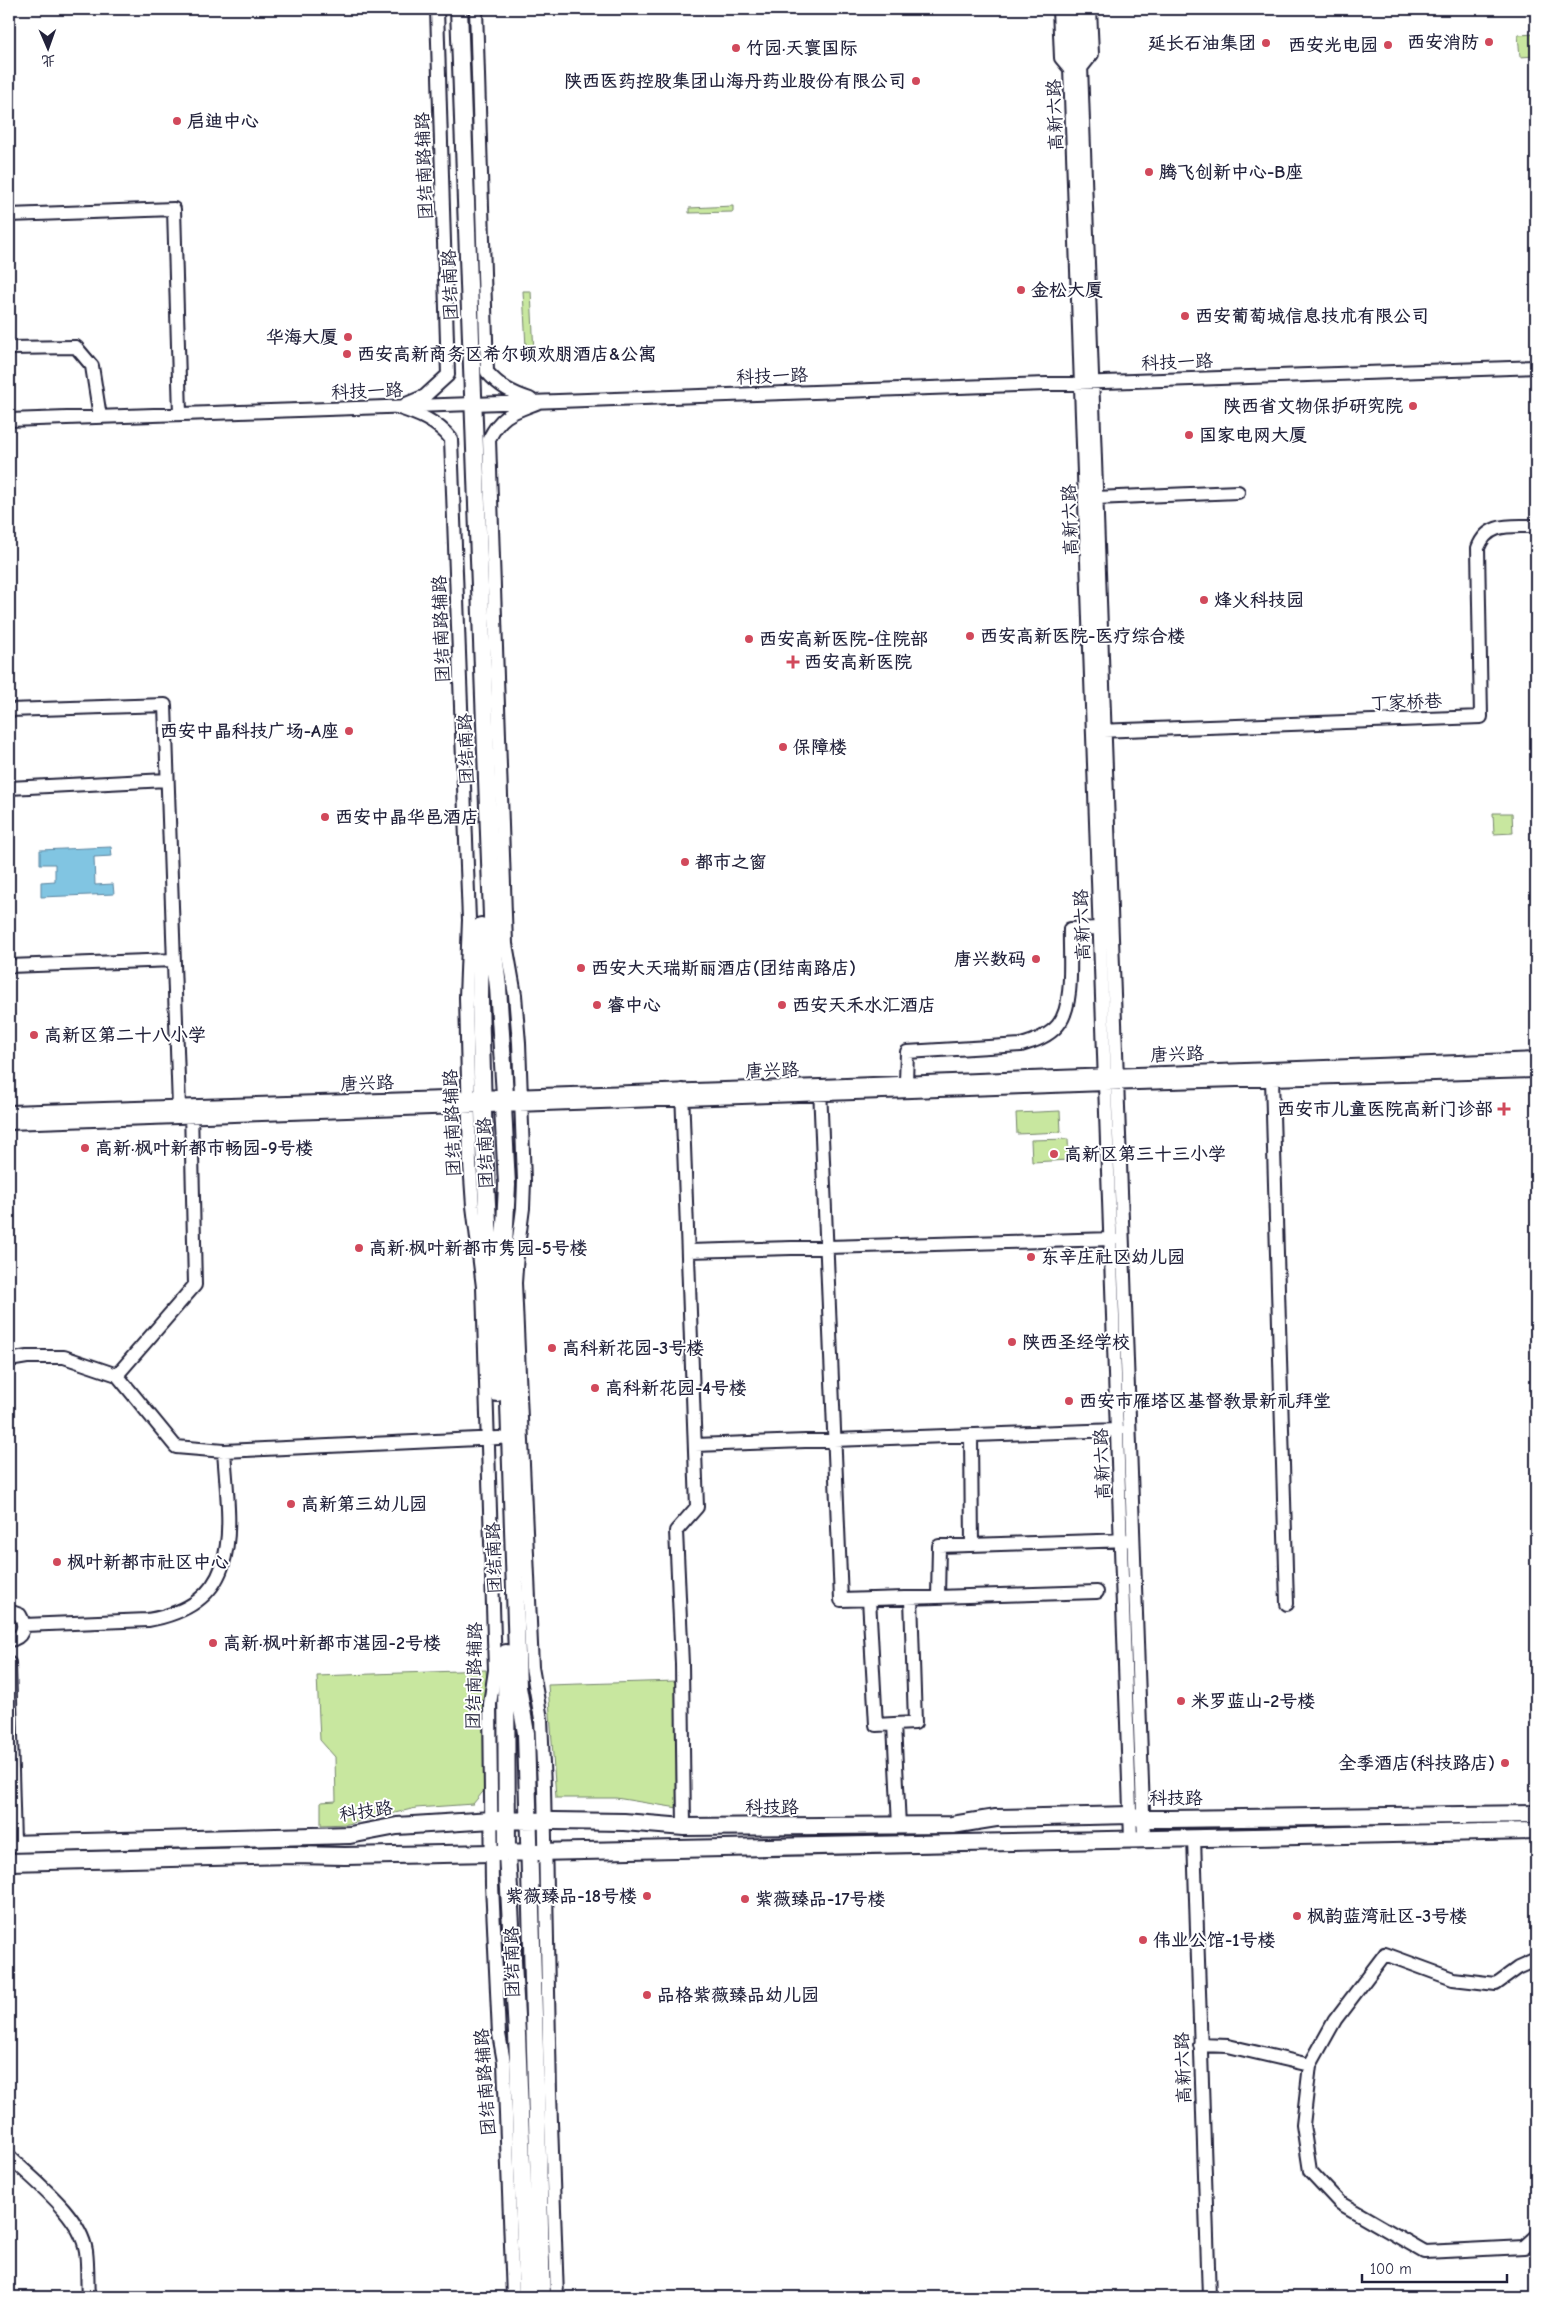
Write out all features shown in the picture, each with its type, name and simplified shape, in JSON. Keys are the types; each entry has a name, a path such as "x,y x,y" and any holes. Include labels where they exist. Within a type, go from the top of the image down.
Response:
{"main road":[{"name":"团结南路","path":"448,9 469,404 493,944 513,1100 504,1245 518,1687 526,1732 542,2297"},
{"name":"团结南路","path":"458,9 482,942 475,1102 507,1685 499,1820 500,1853 517,2034 527,2297"},
{"name":"科技路","path":"11,1844 350,1835 397,1826 499,1820 624,1822 684,1827 899,1826 952,1825 996,1818 1536,1814"},
{"path":"9,1862 292,1855 529,1853 1536,1831"}],"street":[{"name":"团结南路辅路","path":"396,407 426,396 448,375 437,9"},
{"path":"476,9 488,372 498,384 510,392 539,402"},
{"path":"1059,9 1061,58 1076,69 1092,54 1090,9"},
{"name":"高新六路","path":"1068,9 1076,69"},
{"name":"高新六路","path":"1079,9 1076,69 1138,1839"},
{"path":"9,216 174,209 180,414"},
{"path":"9,348 76,347 92,366 100,416"},
{"name":"科技一路","path":"9,420 1536,367"},
{"name":"高新六路","path":"1087,383 1095,498 1100,928 1110,1078 1112,1239 1118,1430 1127,1540"},
{"path":"539,402 511,413 497,422 489,438 506,944 515,995 513,1100 524,1208 516,1254 515,1283 532,1667 541,1719 557,2297"},
{"name":"团结南路辅路","path":"396,407 421,415 442,428 451,439 469,920 466,997 475,1102"},
{"path":"1095,498 1238,492"},
{"name":"丁家桥巷","path":"1099,731 1481,716 1478,548 1482,537 1488,531 1500,528 1536,526"},
{"path":"9,710 165,705 174,960 187,1110 195,1285 117,1376"},
{"path":"9,788 167,780"},
{"path":"906,1082 907,1052 1021,1045 1038,1040 1050,1032 1059,1024 1067,1005 1070,928 1100,928"},
{"path":"9,966 174,960"},
{"name":"唐兴路","path":"9,1112 187,1110 682,1095 1536,1059"},
{"name":"唐兴路","path":"820,1090 906,1082 1110,1078 1272,1078 1536,1071"},
{"path":"1272,1078 1287,1604"},
{"path":"820,1090 828,1246 841,1600 1097,1592"},
{"path":"682,1095 697,1507 676,1531 682,1664 684,1827"},
{"name":"唐兴路","path":"9,1123 187,1110"},
{"path":"688,1251 1112,1239"},
{"path":"9,1360 27,1357 64,1357 117,1376 176,1447 224,1451 493,1438"},
{"path":"695,1446 1118,1430"},
{"path":"972,1435 972,1545"},
{"path":"24,1625 148,1620 173,1614 206,1595 216,1583 228,1549 224,1451"},
{"path":"938,1597 939,1546 1127,1540"},
{"path":"869,1599 876,1725 915,1723 911,1598"},
{"path":"9,1611 20,1615 24,1625 21,1634 9,1640"},
{"path":"9,1663 11,1844"},
{"path":"894,1724 899,1826"},
{"name":"高新六路","path":"1194,1838 1209,2297"},
{"name":"团结南路辅路","path":"500,1853 499,2034 504,2062 513,2297"},
{"path":"1536,1960 1518,1968 1496,1984 1453,1979 1385,1954 1335,2020 1310,2065 1303,2125 1310,2171 1340,2203 1425,2252 1524,2247 1536,2236"},
{"path":"1200,2045 1228,2046 1310,2065"},
{"path":"9,2156 57,2202 76,2225 86,2250 88,2297"}],"green space":[{"path":"1536,34 1536,56 1520,57 1518,35"},
{"path":"733,206 733,212 689,213 689,208"},
{"path":"523,291 531,291 534,354 527,352 526,348"},
{"path":"1493,813 1512,813 1513,833 1494,834"},
{"path":"1060,1111 1061,1132 1017,1134 1016,1113"},
{"path":"1068,1139 1069,1160 1032,1162 1031,1140"},
{"path":"486,1670 487,1681 483,1702 486,1788 473,1804 416,1808 348,1824 321,1825 321,1802 336,1801 335,1757 320,1740 317,1676"},
{"path":"676,1681 678,1808 616,1798 556,1798 548,1685"}],"water":[{"path":"111,847 112,856 94,857 95,885 113,884 114,894 41,897 41,882 55,881 55,864 40,864 40,850"}],"place":[{"name":"西安消防","path":"1489,42"},
{"name":"延长石油集团","path":"1266,43"},
{"name":"西安光电园","path":"1388,45"},
{"name":"竹园·天寰国际","path":"736,48"},
{"name":"陕西医药控股集团山海丹药业股份有限公司","path":"916,81"},
{"name":"启迪中心","path":"177,121"},
{"name":"腾飞创新中心-B座","path":"1149,172"},
{"name":"金松大厦","path":"1021,290"},
{"name":"西安葡萄城信息技术有限公司","path":"1185,316"},
{"name":"华海大厦","path":"348,337"},
{"name":"西安高新商务区希尔顿欢朋酒店&公寓","path":"347,354"},
{"name":"陕西省文物保护研究院","path":"1413,406"},
{"name":"国家电网大厦","path":"1189,435"},
{"name":"烽火科技园","path":"1204,600"},
{"name":"西安高新医院-医疗综合楼","path":"970,636"},
{"name":"西安高新医院-住院部","path":"749,639"},
{"name":"西安高新医院","path":"793,662"},
{"name":"西安中晶科技广场-A座","path":"349,731"},
{"name":"保障楼","path":"783,747"},
{"name":"西安中晶华邑酒店","path":"325,817"},
{"name":"都市之窗","path":"685,862"},
{"name":"唐兴数码","path":"1036,959"},
{"name":"西安大天瑞斯丽酒店(团结南路店)","path":"581,968"},
{"name":"睿中心","path":"597,1005"},
{"name":"西安天禾水汇酒店","path":"782,1005"},
{"name":"高新区第二十八小学","path":"34,1035"},
{"name":"西安市儿童医院高新门诊部","path":"1504,1109"},
{"name":"高新·枫叶新都市畅园-9号楼","path":"85,1148"},
{"name":"高新区第三十三小学","path":"1054,1154"},
{"name":"高新·枫叶新都市隽园-5号楼","path":"359,1248"},
{"name":"东辛庄社区幼儿园","path":"1031,1257"},
{"name":"陕西圣经学校","path":"1012,1342"},
{"name":"高科新花园-3号楼","path":"552,1348"},
{"name":"高科新花园-4号楼","path":"595,1388"},
{"name":"西安市雁塔区基督教景新礼拜堂","path":"1069,1401"},
{"name":"高新第三幼儿园","path":"291,1504"},
{"name":"枫叶新都市社区中心","path":"57,1562"},
{"name":"高新·枫叶新都市湛园-2号楼","path":"213,1643"},
{"name":"米罗蓝山-2号楼","path":"1181,1701"},
{"name":"全季酒店(科技路店)","path":"1505,1763"},
{"name":"紫薇臻品-18号楼","path":"647,1896"},
{"name":"紫薇臻品-17号楼","path":"745,1899"},
{"name":"枫韵蓝湾社区-3号楼","path":"1297,1916"},
{"name":"伟业公馆-1号楼","path":"1143,1940"},
{"name":"品格紫薇臻品幼儿园","path":"647,1995"}]}
